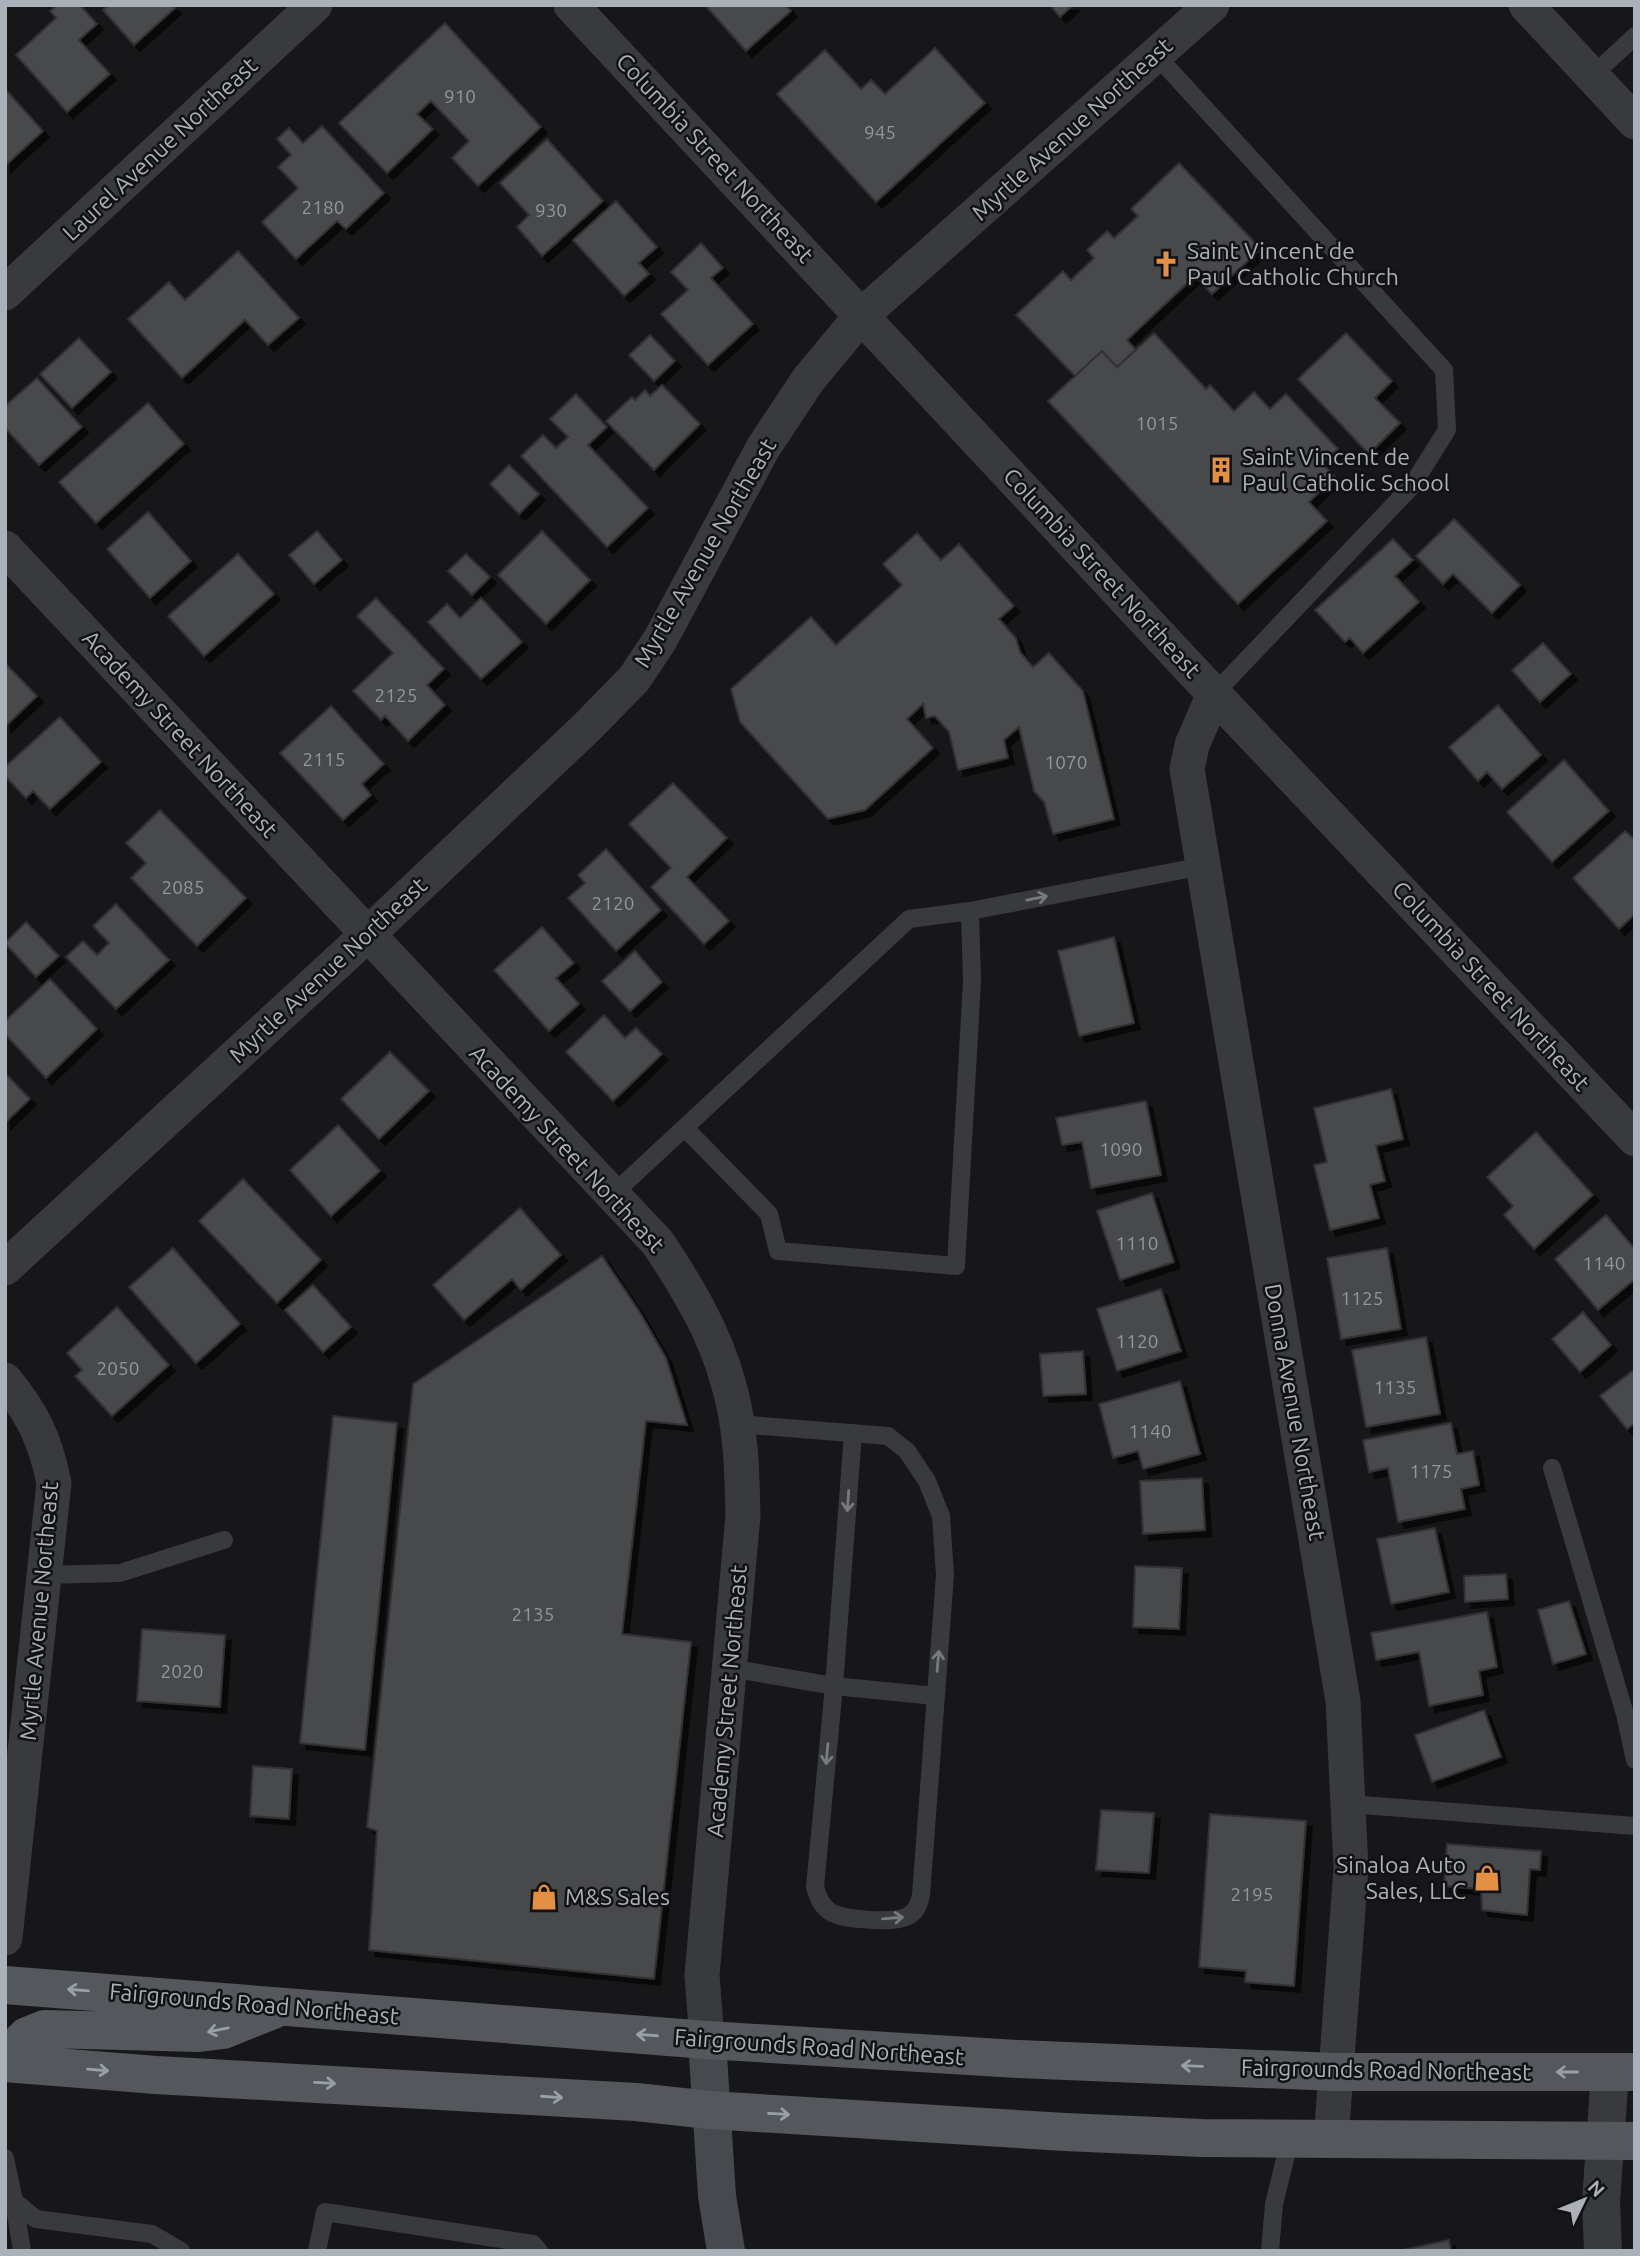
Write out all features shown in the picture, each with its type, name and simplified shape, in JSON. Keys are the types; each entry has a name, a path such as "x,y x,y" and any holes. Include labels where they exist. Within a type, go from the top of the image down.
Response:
{"main road":[{"name":"Fairgrounds Road Northeast","path":"5,1985 707,2040 1018,2059 1335,2072 1622,2072"},
{"path":"5,2060 27,2036 45,2029 211,2032 282,2007"},
{"path":"707,2040 717,2196 726,2251"},
{"path":"5,2060 156,2075 636,2102 710,2110 1079,2133 1331,2140 1619,2141"}],"street":[{"name":"Laurel Avenue Northeast","path":"5,293 315,5"},
{"name":"Columbia Street Northeast","path":"571,5 1214,694 1635,1139"},
{"name":"Myrtle Avenue Northeast","path":"5,1268 367,935 586,728 634,679 660,640 763,448 808,380 862,315 1212,5"},
{"path":"1526,5 1635,122"},
{"name":"Academy Street Northeast","path":"5,548 658,1243 690,1292 711,1335 728,1381 737,1424 742,1461 743,1515 702,1975 707,2040"},
{"name":"Donna Avenue Northeast","path":"1214,694 1192,745 1186,769 1343,1701 1351,1868 1331,2140"},
{"name":"Myrtle Avenue Northeast","path":"5,1380 28,1407 48,1451 54,1483 5,1938"},
{"path":"1610,2248 1600,2219 1619,2141 1622,2072"}],"lane":[{"path":"1592,76 1635,36"},
{"path":"1156,55 1444,370 1447,430 1411,487 1214,694"},
{"path":"612,1195 909,919 970,911 1203,866"},
{"path":"684,1128 769,1214 779,1251 956,1266 972,981 970,911"},
{"path":"737,1424 853,1433 888,1436 907,1451 927,1481 941,1516 945,1575 921,1895 918,1908 907,1917 894,1920 841,1917 830,1912 820,1901 815,1887 834,1686 853,1433"},
{"path":"1552,1468 1625,1714 1635,1760"},
{"path":"45,1575 120,1573 224,1540"},
{"path":"730,1668 834,1686 935,1696"},
{"path":"1349,1804 1635,1826"},
{"path":"1270,2251 1274,2204 1290,2139"},
{"path":"5,2158 22,2251"},
{"path":"14,2201 36,2219 152,2234 181,2251"},
{"path":"317,2251 325,2212 533,2244 539,2251"}],"building":[{"path":"57,5 80,5 97,24 79,40 110,74 67,112 16,55 56,18 50,11"},
{"path":"109,5 172,5 175,8 134,45 103,10"},
{"path":"786,5 791,11 746,51 706,6"},
{"path":"1050,5 1073,5 1060,17"},
{"path":"445,23 541,127 478,186 452,158 469,141 431,101 417,114 433,129 387,173 339,123"},
{"path":"935,48 985,103 876,202 777,94 825,50 861,89 871,80 885,94"},
{"path":"7,91 43,131 5,166 5,93"},
{"path":"322,126 384,193 346,229 337,221 296,259 262,222 298,188 278,167 291,155 277,139 289,128 303,143"},
{"path":"547,139 603,201 542,256 517,227 529,215 500,183"},
{"name":"Saint Vincent de Paul Catholic Church","path":"1179,163 1261,249 1212,294 1195,276 1127,340 1136,350 1117,367 1102,351 1075,376 1016,315 1063,271 1071,280 1094,258 1087,250 1107,231 1114,238 1138,216 1131,209"},
{"path":"616,201 657,247 639,263 649,274 624,296 573,240"},
{"path":"701,243 723,268 711,278 753,324 708,365 661,314 688,290 671,272"},
{"path":"238,251 299,318 268,345 245,320 182,378 128,319 169,282 185,300"},
{"name":"Saint Vincent de Paul Catholic School","path":"1154,333 1206,389 1210,385 1234,411 1254,392 1270,409 1286,394 1338,449 1322,463 1335,477 1309,502 1327,521 1238,604 1048,401 1102,351 1117,367"},
{"path":"1346,333 1392,381 1375,398 1400,423 1369,454 1298,379"},
{"path":"650,335 675,361 654,381 629,355"},
{"path":"79,338 111,372 72,408 40,374"},
{"path":"37,378 82,427 39,465 5,428 5,406"},
{"path":"662,385 700,424 654,470 606,421 632,397 635,400 645,390 650,396"},
{"path":"576,394 607,427 588,445 648,508 607,547 521,456 543,435 556,448 568,437 550,419"},
{"path":"148,403 184,444 96,523 59,482"},
{"path":"509,465 539,494 519,514 490,484"},
{"path":"148,512 191,561 150,598 107,549"},
{"path":"1454,519 1520,585 1492,613 1453,574 1443,584 1416,556"},
{"path":"317,531 342,560 314,584 289,555"},
{"path":"542,531 590,580 546,624 498,575"},
{"path":"917,533 941,560 959,544 1014,606 999,619 1016,638 1020,652 1033,667 1049,653 1083,691 1114,819 1053,834 1044,802 1034,791 1019,727 1004,740 1008,758 958,770 949,732 935,716 926,718 923,704 907,719 933,748 865,810 828,819 740,722 731,689 811,617 836,645 902,585 883,564"},
{"path":"1393,539 1413,560 1395,576 1419,602 1363,653 1350,638 1345,642 1315,610"},
{"path":"238,554 274,594 204,656 168,616"},
{"path":"466,554 490,577 472,595 448,571"},
{"path":"376,598 444,669 427,685 445,705 408,741 385,716 381,720 353,691 393,653 357,616"},
{"path":"481,598 522,642 481,679 428,622 447,604 460,618"},
{"path":"1543,643 1571,674 1540,702 1512,670"},
{"path":"5,663 37,696 5,727"},
{"path":"1498,705 1541,755 1502,789 1487,772 1478,781 1449,747"},
{"path":"331,706 384,764 362,784 371,795 343,820 280,753"},
{"path":"60,717 101,762 50,809 33,791 26,798 5,776 5,767"},
{"path":"1564,760 1609,811 1552,862 1507,812"},
{"path":"673,783 727,838 687,877 729,921 704,944 651,887 671,868 629,824"},
{"path":"160,810 246,898 197,946 131,878 146,863 126,843"},
{"path":"1625,831 1635,840 1635,914 1619,929 1573,878"},
{"path":"606,849 661,910 616,951 568,898 585,883 578,875"},
{"path":"116,904 169,960 116,1009 66,957 83,941 97,955 109,943 93,926"},
{"path":"26,922 59,956 36,977 5,943"},
{"path":"542,927 574,963 556,978 579,1004 549,1031 494,970"},
{"path":"1114,937 1134,1023 1079,1036 1058,951"},
{"path":"635,951 662,982 630,1011 602,981"},
{"path":"50,979 97,1029 46,1078 5,1034 5,1021"},
{"path":"604,1015 625,1038 636,1028 662,1054 613,1101 566,1052"},
{"path":"390,1052 429,1091 379,1139 341,1099"},
{"path":"5,1073 30,1099 5,1123"},
{"path":"1391,1089 1403,1139 1376,1146 1385,1181 1370,1185 1379,1218 1330,1230 1314,1165 1327,1162 1314,1108"},
{"path":"1146,1101 1161,1175 1091,1188 1082,1142 1062,1145 1056,1118"},
{"path":"338,1125 380,1171 331,1216 290,1170"},
{"path":"1536,1132 1593,1195 1534,1249 1504,1215 1513,1206 1487,1177"},
{"path":"243,1179 321,1260 277,1303 199,1221"},
{"path":"1152,1193 1174,1262 1120,1280 1097,1211"},
{"path":"520,1208 561,1255 521,1290 512,1279 464,1320 433,1285"},
{"path":"1606,1215 1635,1249 1635,1279 1598,1310 1555,1259"},
{"path":"173,1248 240,1324 196,1363 129,1287"},
{"path":"1387,1248 1401,1329 1341,1339 1327,1258"},
{"path":"602,1256 639,1311 666,1358 687,1425 646,1421 622,1634 691,1642 654,1979 369,1950 377,1831 367,1827 413,1384"},
{"path":"313,1285 351,1327 323,1352 285,1310"},
{"path":"1161,1289 1181,1351 1117,1371 1097,1309"},
{"path":"117,1307 169,1365 112,1416 75,1376 82,1370 67,1353"},
{"path":"1583,1312 1611,1345 1580,1372 1552,1339"},
{"path":"1426,1337 1440,1414 1366,1427 1352,1350"},
{"path":"1083,1351 1086,1394 1043,1396 1040,1354"},
{"path":"1635,1369 1635,1423 1627,1429 1600,1396"},
{"path":"1180,1381 1200,1454 1143,1469 1138,1451 1113,1458 1099,1404"},
{"path":"333,1416 397,1423 365,1750 300,1743"},
{"path":"1451,1423 1457,1454 1473,1451 1479,1485 1461,1489 1465,1509 1398,1522 1388,1468 1369,1472 1363,1440"},
{"path":"1202,1478 1205,1530 1143,1534 1140,1481"},
{"path":"1435,1528 1449,1592 1391,1604 1377,1539"},
{"path":"1135,1566 1182,1568 1179,1629 1133,1627"},
{"path":"1506,1574 1508,1599 1465,1602 1464,1576"},
{"path":"1569,1601 1586,1654 1553,1664 1538,1610"},
{"path":"1487,1612 1497,1667 1479,1671 1483,1695 1429,1706 1419,1652 1376,1660 1371,1633"},
{"path":"142,1629 225,1635 220,1707 137,1701"},
{"path":"1484,1710 1501,1757 1432,1782 1415,1735"},
{"path":"253,1766 292,1769 289,1819 250,1816"},
{"path":"1101,1810 1154,1813 1149,1873 1096,1870"},
{"path":"1210,1814 1306,1821 1294,1986 1245,1982 1246,1971 1199,1967"},
{"name":"Sinaloa Auto Sales, LLC","path":"1447,1844 1541,1851 1540,1870 1530,1869 1527,1915 1482,1910 1481,1889 1444,1886"},
{"path":"1449,2240 1451,2251 1398,2251"}],"place":[{"name":"Saint Vincent de Paul Catholic Church","path":"1166,264"},
{"name":"Saint Vincent de Paul Catholic School","path":"1221,470"},
{"name":"Sinaloa Auto Sales, LLC","path":"1487,1878"},
{"name":"M&S Sales","path":"544,1897"}]}
